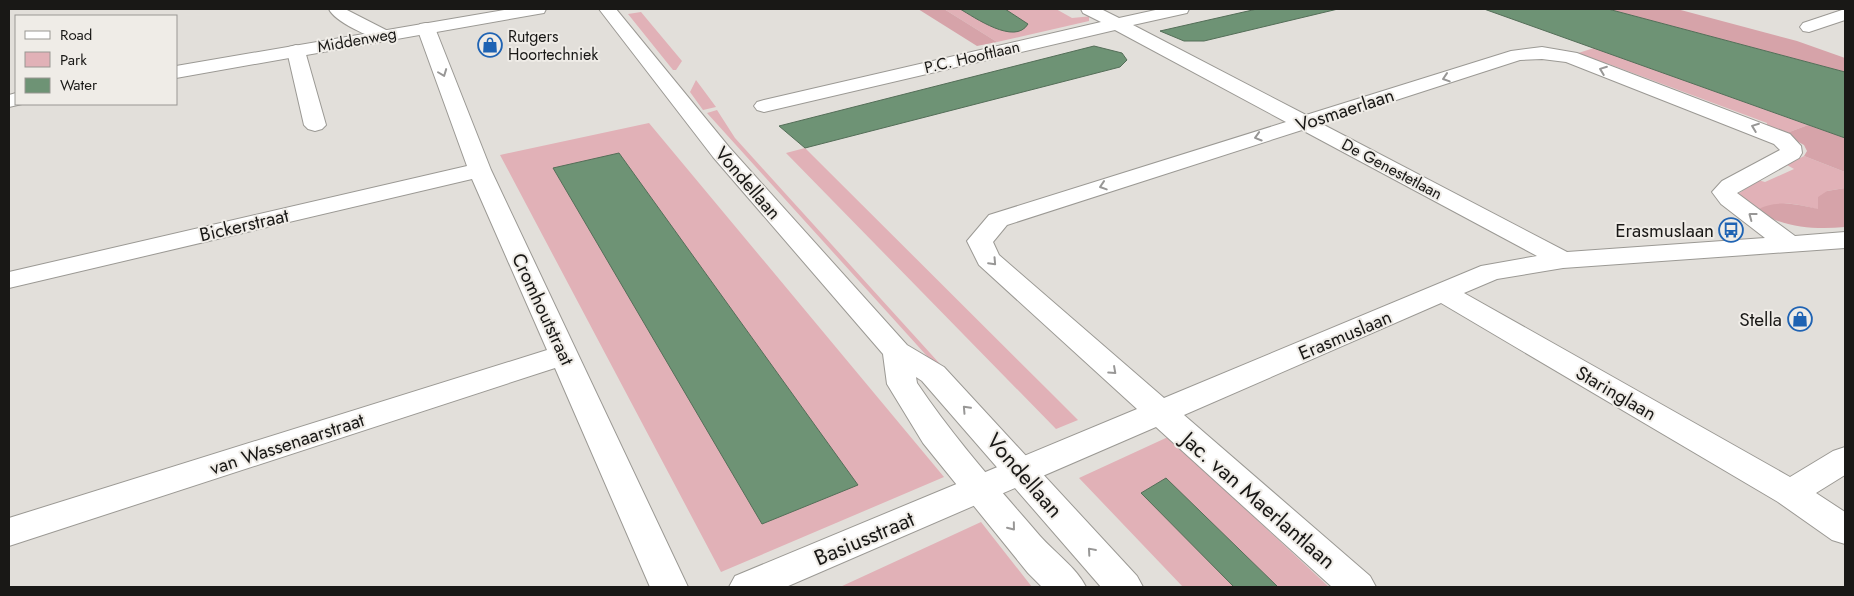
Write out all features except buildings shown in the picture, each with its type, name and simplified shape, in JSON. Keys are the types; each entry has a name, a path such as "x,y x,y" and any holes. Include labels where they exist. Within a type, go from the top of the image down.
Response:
{"street":[{"path":"338,9 339,13 382,35"},
{"name":"Middenweg","path":"178,72 538,9"},
{"name":"Vondellaan","path":"607,9 721,152 897,352 933,374 1124,587"},
{"name":"De Genestetlaan","path":"1089,9 1563,260"},
{"name":"P.C. Hooftlaan","path":"764,106 1181,9"},
{"path":"1809,27 1845,14"},
{"name":"Cromhoutstraat","path":"426,28 480,170 669,587"},
{"path":"296,51 316,124"},
{"name":"Vosmaerlaan","path":"1160,414 988,259 980,241 998,220 1518,55 1542,53 1570,58 1782,139 1790,146 1791,154 1730,186 1724,192 1729,199 1791,245"},
{"name":"Bickerstraat","path":"9,280 480,170"},
{"name":"Erasmuslaan","path":"981,489 1442,292 1498,270 1563,260 1791,245 1839,244"},
{"name":"Staringlaan","path":"1442,292 1790,493 1845,530"},
{"path":"897,352 902,384 935,435 1041,563 1067,587"},
{"name":"van Wassenaarstraat","path":"9,532 564,356"},
{"name":"Jac. van Maerlantlaan","path":"1160,414 1357,587"},
{"path":"1790,493 1845,459"},
{"name":"Basiusstraat","path":"748,587 981,489"}],"green space":[{"path":"944,9 1056,9 1072,18 1093,16 1089,17 1089,21 997,42"},
{"path":"641,12 682,61 676,70 673,70 628,14"},
{"path":"1594,48 1808,125 1784,134 1767,127 1767,123 1606,63 1592,63 1572,55"},
{"path":"696,80 716,107 703,110 690,92"},
{"path":"717,110 735,138 979,407 974,408 707,113"},
{"path":"649,123 944,477 721,572 500,155","holes":["619,153 857,485 762,523"]},
{"path":"805,148 1078,420 1056,429 786,153"},
{"path":"1804,156 1845,172 1845,188 1827,191 1819,210 1802,205 1779,204 1755,211 1738,194 1758,180 1765,182 1794,169 1787,165"},
{"path":"1168,437 1329,587 1183,587 1079,478"},
{"path":"981,522 1032,587 840,587"}],"shaded area":[{"path":"918,9 944,9 997,42 977,46"},
{"path":"1608,9 1677,9 1797,41 1845,58 1845,72"},
{"path":"1808,125 1845,138 1845,172 1804,156 1807,151 1804,145 1784,134"},
{"path":"1845,188 1845,227 1821,228 1799,226 1777,221 1755,211 1762,207 1778,204 1794,204 1818,209 1818,197 1827,191"}],"water":[{"path":"960,9 1005,9 1028,24 1022,30 1014,32 1004,31 984,23"},
{"path":"1257,9 1338,9 1204,41 1184,41 1160,31"},
{"path":"1484,9 1608,9 1845,72 1845,138"},
{"path":"1094,46 1122,53 1127,60 1120,67 805,148 779,126"},
{"path":"619,153 858,485 762,524 553,168"},
{"path":"1166,478 1278,587 1234,587 1141,493"}],"place":[{"name":"Rutgers Hoortechniek","path":"490,45"},
{"name":"Erasmuslaan","path":"1731,230"},
{"name":"Stella","path":"1800,319"}]}
